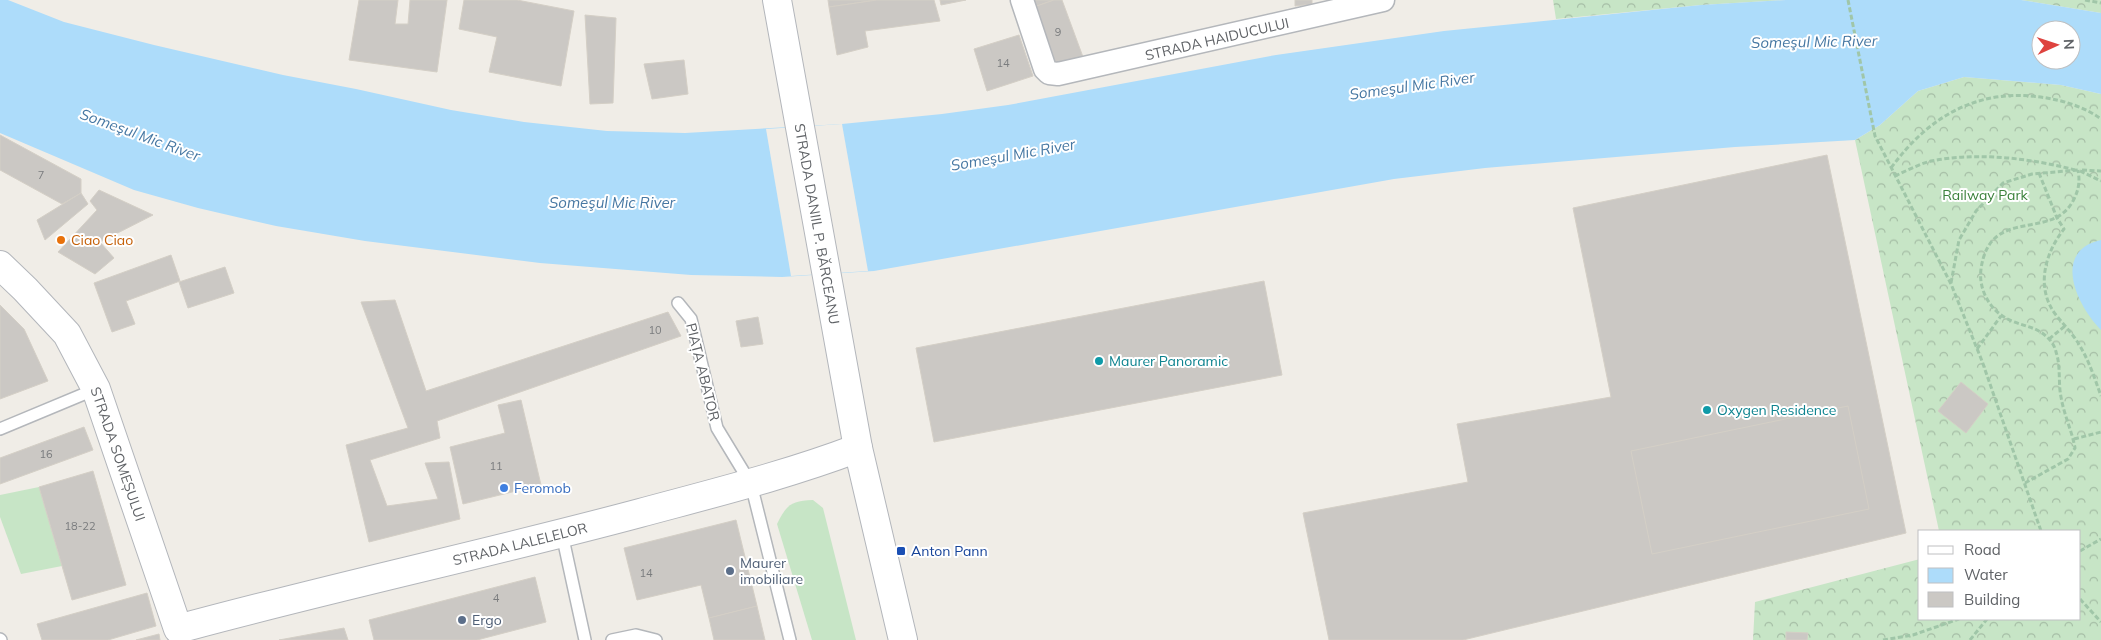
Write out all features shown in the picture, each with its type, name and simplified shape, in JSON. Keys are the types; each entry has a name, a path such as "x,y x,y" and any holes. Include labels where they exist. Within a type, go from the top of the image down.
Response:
{"street":[{"name":"STRADA DANIIL P. BĂRCEANU","path":"777,0 858,448"},
{"name":"STRADA HAIDUCULUI","path":"1022,0 1045,69 1049,73 1058,74 1383,0"},
{"name":"STRADA SOMEȘULUI","path":"0,265 67,334 96,389 180,634"},
{"name":"STRADA LALELELOR","path":"180,634 751,484 805,468 858,448"},
{"path":"858,448 903,640"}],"lane":[{"name":"PIAȚA ABATOR","path":"678,302 691,320 717,428 751,484 790,640"},
{"path":"0,429 96,389"},
{"path":"562,534 584,640"},
{"path":"612,640 636,635 656,640"}],"path":[{"path":"1848,0 1875,136 1951,284 1977,349 2041,530"},
{"path":"2085,0 2101,3"},
{"path":"1891,168 1906,147 1928,127 1966,104 1990,98 2014,94 2049,98 2064,101 2101,119"},
{"path":"1895,176 1929,162 1977,157 2044,161 2078,170 2101,180"},
{"path":"2025,483 2068,459 2076,448 2061,397 2056,352 2049,339 2038,330 2002,316 1991,305 1982,283 1981,270 1990,246 1999,236 2016,226 2039,224 2057,218 2068,211 2080,182 2078,170"},
{"path":"1951,284 1959,240 1976,211 2004,183 2039,173 2078,170 2101,171"},
{"path":"2039,173 2057,218 2064,229 2051,248 2045,267 2044,279 2050,304 2055,314 2080,346 2093,372 2101,396"},
{"path":"1977,349 2002,316"},
{"path":"2049,339 2065,326"},
{"path":"2074,440 2101,432"},
{"path":"2081,550 2101,539"},
{"path":"2081,600 2101,622"},
{"path":"1883,640 1913,635 1956,620"},
{"path":"1970,640 1986,620"}],"green space":[{"path":"1553,0 1786,0 1701,5 1556,19"},
{"path":"2021,0 2101,0 2101,13"},
{"name":"Railway Park","path":"1964,77 2061,85 2101,94 2101,640 1753,640 1755,602 1918,560 1918,620 2081,620 2081,530 1939,530 1855,140 1880,125 1918,91"},
{"path":"39,487 62,566 21,574 0,517 0,495"},
{"path":"813,500 823,508 856,640 812,640 777,524 790,505 799,501"}],"water":[{"name":"Someşul Mic River","path":"0,0 8,0 64,22 154,45 283,75 451,110 524,122 607,131 685,133 842,124 942,114 1008,105 1276,55 1444,31 1701,5 1786,0 2021,0 2101,13 2101,94 2061,85 1964,77 1918,91 1880,125 1855,140 1735,147 1485,168 1394,179 874,271 782,277 691,275 540,263 365,241 276,226 198,208 134,190 0,133"},
{"path":"2101,240 2101,330 2092,320 2077,294 2073,280 2073,267 2077,255 2086,246"}],"pier":[{"path":"842,124 868,271 791,276 766,129"}],"building":[{"path":"359,0 398,0 395,24 408,24 410,0 447,0 437,72 349,60"},
{"path":"464,0 517,0 574,11 561,86 489,72 497,37 459,29"},
{"path":"828,0 877,0 829,7"},
{"path":"877,0 934,0 940,21 865,31 868,47 837,55 829,7"},
{"path":"940,0 966,0 941,5"},
{"path":"1032,0 1054,0 1034,7"},
{"path":"1054,0 1062,0 1083,57 1056,67 1034,7"},
{"path":"1295,0 1312,0 1312,4 1295,6"},
{"path":"585,15 616,18 613,103 590,104"},
{"path":"1019,35 1033,76 987,91 974,49"},
{"path":"684,60 688,94 652,99 644,64"},
{"path":"0,135 81,179 81,193 62,204 0,170"},
{"name":"Oxygen Residence","path":"1827,155 1906,533 1463,640 1329,640 1303,513 1468,482 1457,424 1611,397 1573,208"},
{"path":"99,190 153,215 100,242 114,258 95,274 58,252 97,210 90,201"},
{"path":"81,193 88,204 45,240 37,220"},
{"path":"171,255 180,281 126,301 135,324 112,332 94,283"},
{"path":"225,267 234,293 188,308 179,282"},
{"name":"Maurer Panoramic","path":"1264,281 1282,375 934,442 916,348"},
{"path":"395,300 426,391 668,312 681,336 437,421 440,438 370,460 387,506 438,499 425,463 449,462 460,519 369,542 346,445 408,428 361,302"},
{"path":"0,305 24,329 48,381 0,399"},
{"path":"758,317 763,344 741,347 736,321"},
{"path":"1961,382 1988,404 1966,433 1938,411"},
{"path":"521,400 541,485 463,504 450,447 505,433 498,405"},
{"path":"1848,406 1869,509 1652,554 1631,451"},
{"path":"84,427 93,450 0,484 0,458"},
{"path":"93,471 126,585 72,600 39,487"},
{"path":"736,520 757,606 709,618 701,585 637,600 624,548"},
{"path":"535,577 546,622 477,640 374,640 369,620"},
{"path":"147,593 156,626 108,640 42,640 37,624"},
{"path":"757,606 765,640 714,640 709,618"},
{"path":"344,628 348,640 279,640"},
{"path":"1786,632 1808,633 1807,640 1786,640"},
{"path":"159,634 160,640 136,640"}],"place":[{"name":"Ciao Ciao","path":"61,240"},
{"name":"Maurer Panoramic","path":"1099,361"},
{"name":"Oxygen Residence","path":"1707,410"},
{"name":"Feromob","path":"504,488"},
{"name":"Anton Pann","path":"901,551"},
{"name":"Maurer imobiliare","path":"730,571"},
{"name":"Ergo","path":"462,620"}]}
